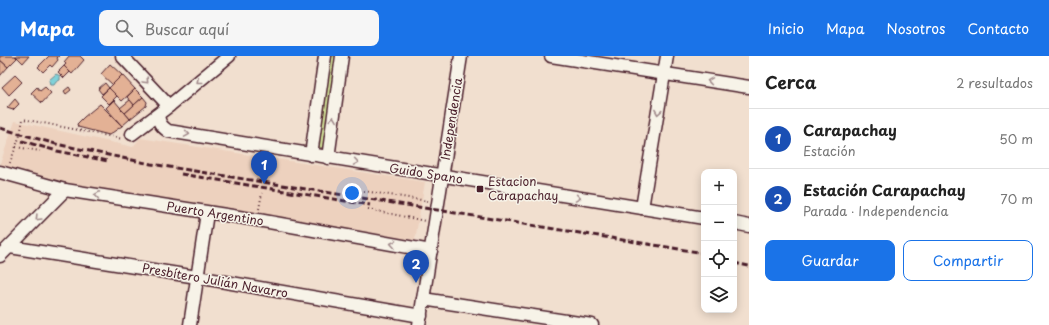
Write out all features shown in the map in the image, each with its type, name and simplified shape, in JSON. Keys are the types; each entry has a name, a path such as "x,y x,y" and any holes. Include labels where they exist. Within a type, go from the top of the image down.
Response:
{"street":[{"path":"122,56 169,106"},
{"path":"132,134 158,115 228,56"},
{"path":"311,155 325,56"},
{"path":"328,158 342,56"},
{"name":"Independencia","path":"420,320 461,56"},
{"path":"551,56 749,87"},
{"path":"642,208 667,56"},
{"name":"Guido Spano","path":"158,115 162,126 168,131 443,177 701,218"},
{"name":"Puerto Argentino","path":"3,173 65,190 258,220 431,251"},
{"path":"0,256 65,190"},
{"path":"190,325 208,212"},
{"path":"737,224 749,226"},
{"name":"Presbítero Julián Navarro","path":"10,247 198,277 420,320"},
{"path":"423,299 592,325"}],"path":[{"path":"3,173 16,147 23,119 127,140 132,134"},
{"path":"16,147 40,151"},
{"path":"364,190 439,203"},
{"path":"258,220 262,193"},
{"path":"368,210 436,223"}],"shaded area":[{"path":"15,121 133,147 140,138 425,182 415,240 68,184 0,164"}],"green space":[{"path":"328,56 339,56 326,149 316,146"}],"water":[{"path":"56,74 60,76 60,80 54,85 50,85 49,80"}],"building":[{"path":"0,56 15,56 17,58 8,67 0,60"},
{"path":"16,56 29,56 23,63"},
{"path":"49,56 59,56 57,58 58,60 52,67 50,65 43,72 38,67"},
{"path":"69,56 80,56 84,60 72,74 64,66 66,64 64,62"},
{"path":"0,60 8,67 0,76"},
{"path":"110,64 122,75 113,85 101,74"},
{"path":"64,66 70,72 64,78 58,72"},
{"path":"15,75 22,82 9,95 2,87"},
{"path":"122,75 135,89 122,101 109,88"},
{"path":"105,83 109,88 102,94 98,89"},
{"path":"37,87 40,91 45,87 51,93 42,103 31,93"},
{"path":"69,87 71,90 66,94 64,91"},
{"path":"109,88 117,96 109,104 101,96"},
{"path":"135,89 143,97 134,105 127,97"},
{"path":"143,97 147,102 146,106 130,119 125,113"},
{"path":"15,99 19,104 13,110 7,108"},
{"path":"114,100 130,119 122,126 106,108"},
{"path":"130,100 134,105 125,113 120,108"},
{"path":"100,104 122,126 109,135 78,127 77,124"}],"railway":[{"path":"0,128 56,144 151,164 701,253"},
{"path":"22,141 57,151 108,161"},
{"path":"181,174 370,205"},
{"path":"737,264 749,266"}],"place":[{"name":"Carapachay","path":"264,184"},
{"name":"Estacion Carapachay","path":"480,189"},
{"name":"Estación Carapachay","path":"416,283"}]}
